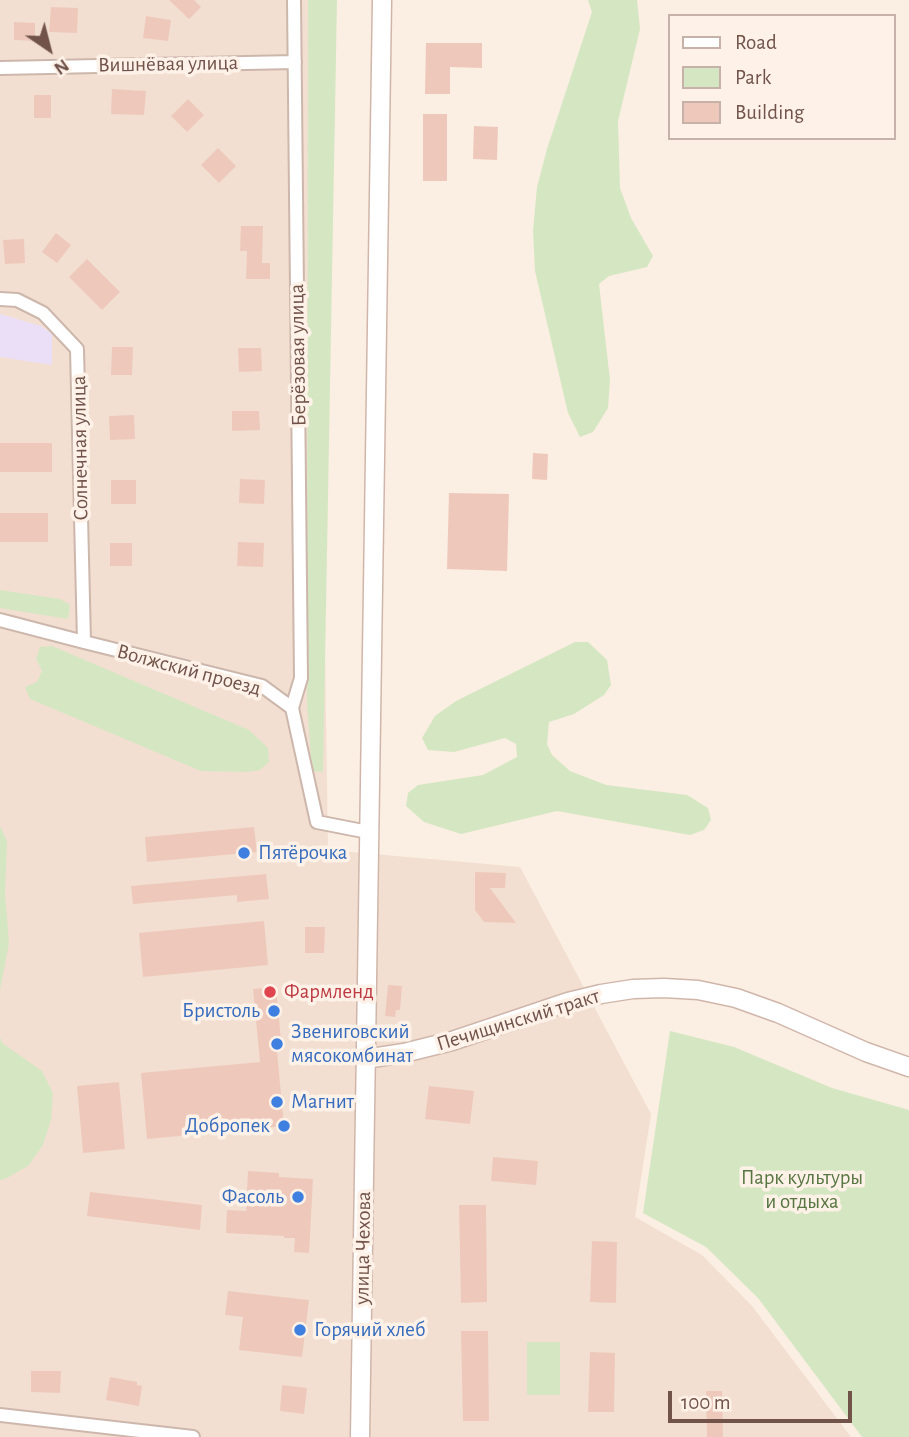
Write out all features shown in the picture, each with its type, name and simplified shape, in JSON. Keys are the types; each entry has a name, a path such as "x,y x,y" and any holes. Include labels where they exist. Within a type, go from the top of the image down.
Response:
{"street":[{"name":"Берёзовая улица","path":"292,708 301,678 294,0"},
{"name":"улица Чехова","path":"360,1437 382,0"},
{"name":"Вишнёвая улица","path":"0,68 295,62"},
{"name":"Солнечная улица","path":"0,299 16,300 43,313 77,349 84,642"},
{"name":"Волжский проезд","path":"0,620 262,686 292,708"},
{"path":"292,708 317,821 368,832"},
{"name":"Печищинский тракт","path":"365,1059 452,1041 568,1002 601,994 664,988 698,990 736,998 909,1067"},
{"path":"0,1415 193,1437"}],"shaded area":[{"path":"0,0 315,0 328,850 520,867 651,1114 635,1217 702,1255 752,1306 851,1437 0,1437"},
{"path":"0,314 41,326 52,334 52,365 0,357"}],"green space":[{"path":"308,0 337,0 323,772 312,771 307,704"},
{"path":"588,0 637,0 640,29 618,121 620,188 631,218 653,256 647,267 609,276 599,284 610,380 608,408 593,432 580,437 568,413 535,271 533,231 537,187 547,149 592,12"},
{"path":"0,590 60,599 70,605 68,619 0,608"},
{"path":"575,642 588,642 607,660 611,685 604,695 574,714 549,722 547,744 552,755 570,771 606,785 687,795 708,808 711,820 704,830 690,835 557,811 461,834 424,822 406,806 408,793 418,785 483,775 517,757 516,744 505,738 454,752 428,750 422,738 435,716 456,701"},
{"path":"52,646 249,730 268,748 269,762 260,770 246,772 201,771 30,699 25,687 37,682 42,671 36,659 40,647"},
{"path":"0,826 7,841 5,893 9,943 0,990"},
{"name":"Парк культуры и отдыха","path":"670,1031 734,1047 832,1088 909,1110 909,1437 862,1437 758,1298 706,1247 643,1213"},
{"path":"0,1037 2,1043 42,1071 53,1093 51,1120 43,1145 28,1166 0,1180"},
{"path":"527,1342 560,1342 560,1395 527,1395"}],"building":[{"path":"169,0 194,0 201,7 189,19"},
{"path":"51,7 78,8 77,33 49,32"},
{"path":"146,16 171,20 168,41 143,38"},
{"path":"14,22 35,23 35,41 14,40"},
{"path":"426,43 482,43 482,68 450,67 450,94 425,94"},
{"path":"112,89 146,91 144,115 111,114"},
{"path":"34,95 51,95 51,118 34,118"},
{"path":"188,99 204,115 187,132 171,116"},
{"path":"423,114 447,114 447,181 423,181"},
{"path":"474,126 498,127 497,160 473,159"},
{"path":"218,148 236,166 219,183 201,165"},
{"path":"241,226 263,226 262,263 270,263 270,279 246,279 247,251 240,251"},
{"path":"56,233 71,245 57,263 42,252"},
{"path":"24,239 25,263 5,264 3,240"},
{"path":"87,259 120,292 102,310 69,277"},
{"path":"112,347 133,347 132,375 111,375"},
{"path":"238,348 261,348 262,371 239,372"},
{"path":"232,411 259,411 260,430 232,431"},
{"path":"134,415 135,439 110,440 109,416"},
{"path":"0,443 52,443 52,472 0,472"},
{"path":"533,453 548,454 547,480 532,479"},
{"path":"240,479 265,480 264,504 239,503"},
{"path":"111,480 136,480 136,504 111,504"},
{"path":"449,493 509,494 507,571 447,569"},
{"path":"0,513 48,513 48,542 0,542"},
{"path":"238,542 264,543 263,567 237,566"},
{"path":"110,543 132,543 132,566 110,566"},
{"path":"254,827 257,852 147,862 145,837"},
{"path":"475,872 506,873 505,888 490,888 516,923 484,922 475,910"},
{"path":"266,874 269,899 237,902 237,895 133,904 131,886"},
{"path":"264,921 268,965 143,977 139,933"},
{"path":"305,927 325,927 324,953 305,953"},
{"path":"388,985 402,986 400,1010 396,1010 395,1017 385,1016"},
{"path":"276,987 282,1051 277,1051 284,1126 147,1139 141,1073 260,1062 253,989"},
{"path":"119,1082 125,1149 83,1153 77,1086"},
{"path":"429,1086 474,1091 470,1124 425,1119"},
{"path":"493,1157 538,1161 536,1185 491,1181"},
{"path":"248,1171 279,1173 279,1177 313,1179 309,1253 294,1252 295,1238 226,1233 227,1210 246,1211"},
{"path":"90,1192 202,1205 200,1230 87,1216"},
{"path":"459,1205 486,1205 487,1302 461,1303"},
{"path":"592,1241 617,1242 616,1303 590,1302"},
{"path":"228,1291 309,1300 302,1357 239,1350 243,1317 225,1315"},
{"path":"461,1331 488,1331 489,1421 463,1421"},
{"path":"590,1352 615,1353 614,1412 588,1412"},
{"path":"31,1371 61,1371 60,1393 31,1392"},
{"path":"110,1377 137,1382 137,1385 142,1386 139,1406 106,1400"},
{"path":"282,1385 307,1388 304,1414 280,1411"},
{"path":"706,1391 722,1391 723,1437 707,1437"}],"place":[{"name":"Пятёрочка","path":"244,853"},
{"name":"Фармленд","path":"270,992"},
{"name":"Бристоль","path":"274,1011"},
{"name":"Звениговский мясокомбинат","path":"277,1044"},
{"name":"Магнит","path":"277,1102"},
{"name":"Добропек","path":"284,1126"},
{"name":"Фасоль","path":"298,1197"},
{"name":"Горячий хлеб","path":"300,1330"}]}
